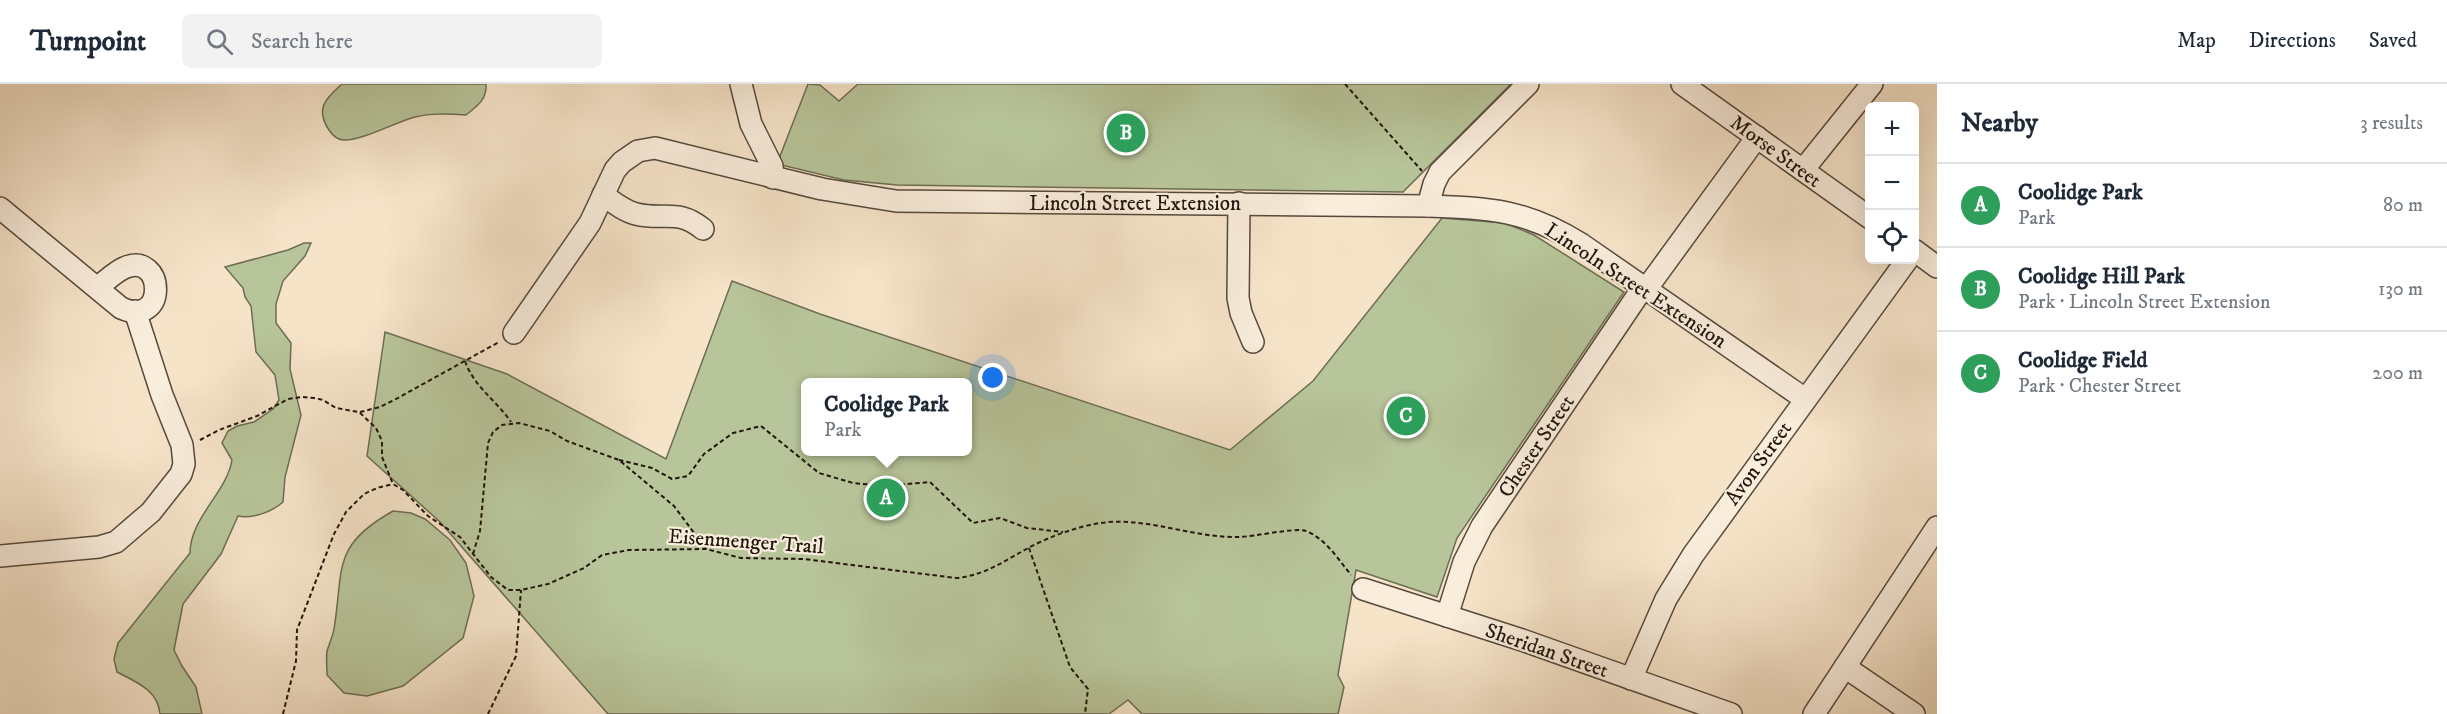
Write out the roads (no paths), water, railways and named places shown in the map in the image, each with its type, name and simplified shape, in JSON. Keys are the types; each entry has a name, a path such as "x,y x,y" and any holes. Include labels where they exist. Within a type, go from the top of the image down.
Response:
{"street":[{"path":"741,84 748,114 772,166 773,178"},
{"path":"1428,206 1434,184 1449,162 1528,84"},
{"name":"Morse Street","path":"1682,84 1865,215"},
{"path":"1803,170 1872,84"},
{"name":"Chester Street","path":"1447,616 1464,562 1482,526 1645,287 1757,137"},
{"name":"Lincoln Street Extension","path":"514,333 576,247 593,218 608,181 622,162 646,148 663,148 773,178 841,193 914,202 1428,206 1486,209 1535,219 1581,244 1805,399"},
{"path":"603,195 636,214 657,217 680,215 693,220 703,229"},
{"path":"1239,203 1238,298 1241,313 1253,342"},
{"path":"0,208 121,308 135,311 150,305 157,289 155,279 143,267 127,266 98,288"},
{"name":"Avon Street","path":"1631,679 1656,620 1678,577 1707,533 1805,399 1925,257"},
{"path":"0,556 99,547 116,542 136,527 174,486 184,464 182,446 162,395 135,311"},
{"path":"1814,714 1937,527"},
{"name":"Sheridan Street","path":"1363,589 1731,714"},
{"path":"1845,667 1914,714"}],"place":[{"name":"Coolidge Hill Park","path":"1126,133"},
{"name":"Coolidge Field","path":"1406,416"},
{"name":"Coolidge Park","path":"886,498"}]}
